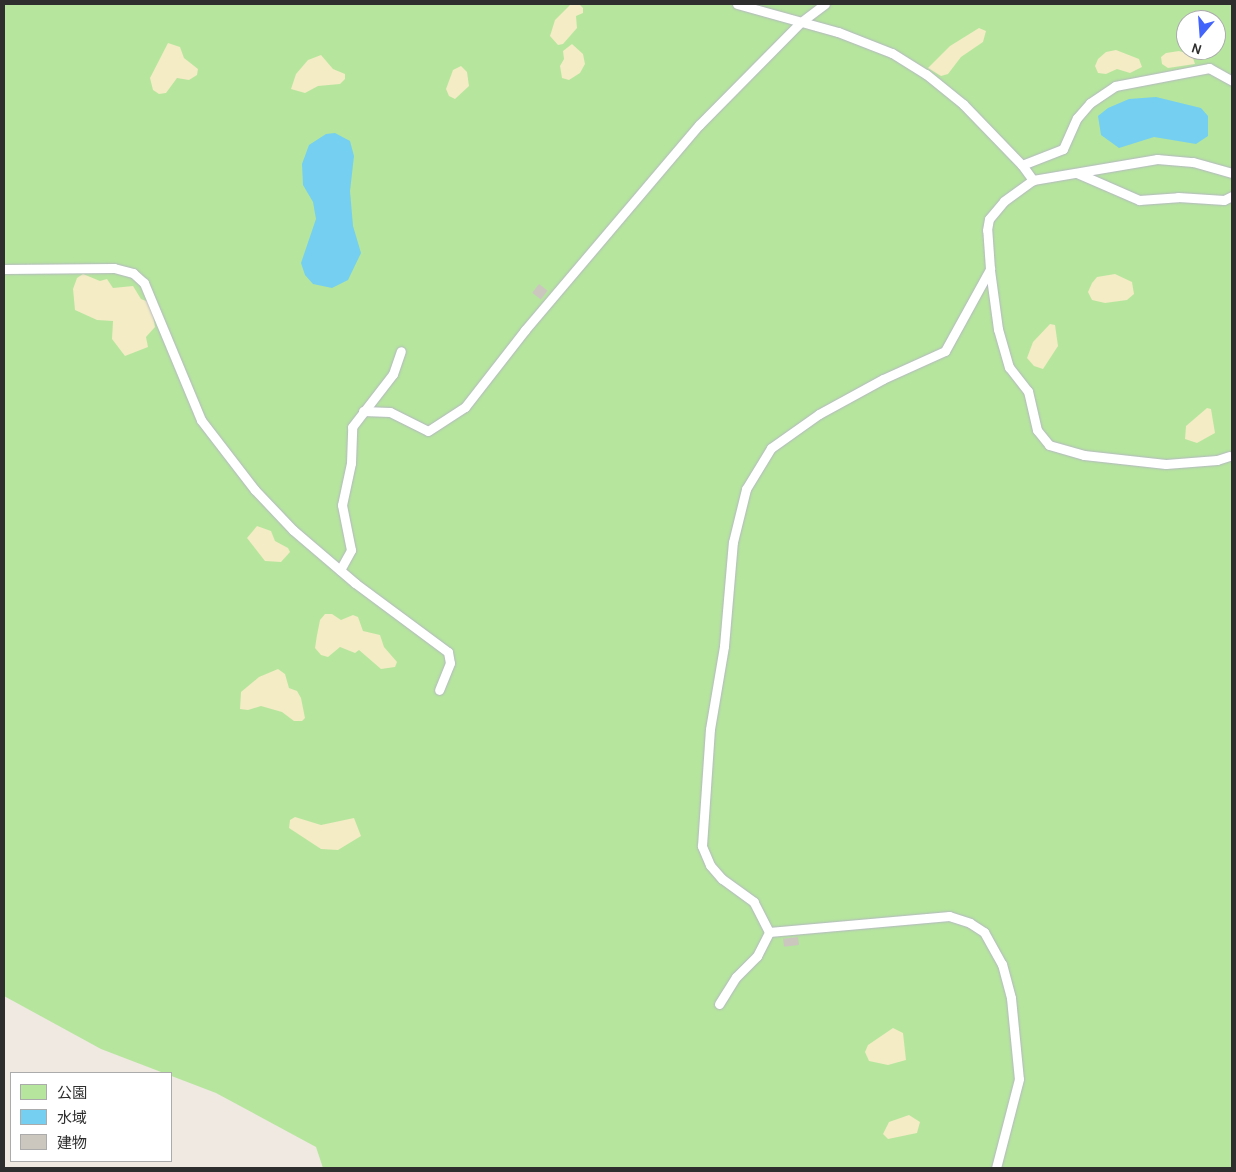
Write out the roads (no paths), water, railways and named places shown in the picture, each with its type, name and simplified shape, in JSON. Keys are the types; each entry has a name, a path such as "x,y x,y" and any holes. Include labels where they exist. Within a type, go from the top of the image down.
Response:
{"lane":[{"path":"737,4 838,32 892,53 926,74 963,104 1022,165 1033,180"},
{"path":"363,411 390,412 428,431 465,407 525,330 699,125 801,22 825,4"},
{"path":"1022,165 1063,149 1083,110 1115,86 1209,68 1232,81"},
{"path":"1229,456 1217,460 1166,464 1084,455 1048,445 1037,430 1028,391 1009,367 998,329 987,230 989,219 1004,201 1033,180 1157,159 1193,162 1232,173"},
{"path":"1076,172 1139,200 1178,197 1224,200 1232,196"},
{"path":"4,269 114,268 133,273 144,283 201,420 255,490 293,530 340,570 448,652 450,663 439,690"},
{"path":"769,932 754,902 722,879 710,865 702,846 710,729 724,646 733,542 746,489 771,448 819,414 883,379 945,351 990,269"},
{"path":"340,570 351,550 342,505 351,463 352,427 393,374 401,350"},
{"path":"769,932 949,916 984,932 1002,964 1011,998 1019,1079 996,1168"},
{"path":"719,1004 736,977 757,956 769,932"}],"water":[{"path":"1156,97 1201,108 1208,116 1208,136 1196,144 1154,137 1119,148 1101,135 1098,116 1108,108 1129,99"},
{"path":"335,133 350,141 354,156 350,191 353,226 361,253 348,280 332,288 313,284 305,275 301,263 316,219 313,202 303,185 302,164 309,145 326,134"}]}
